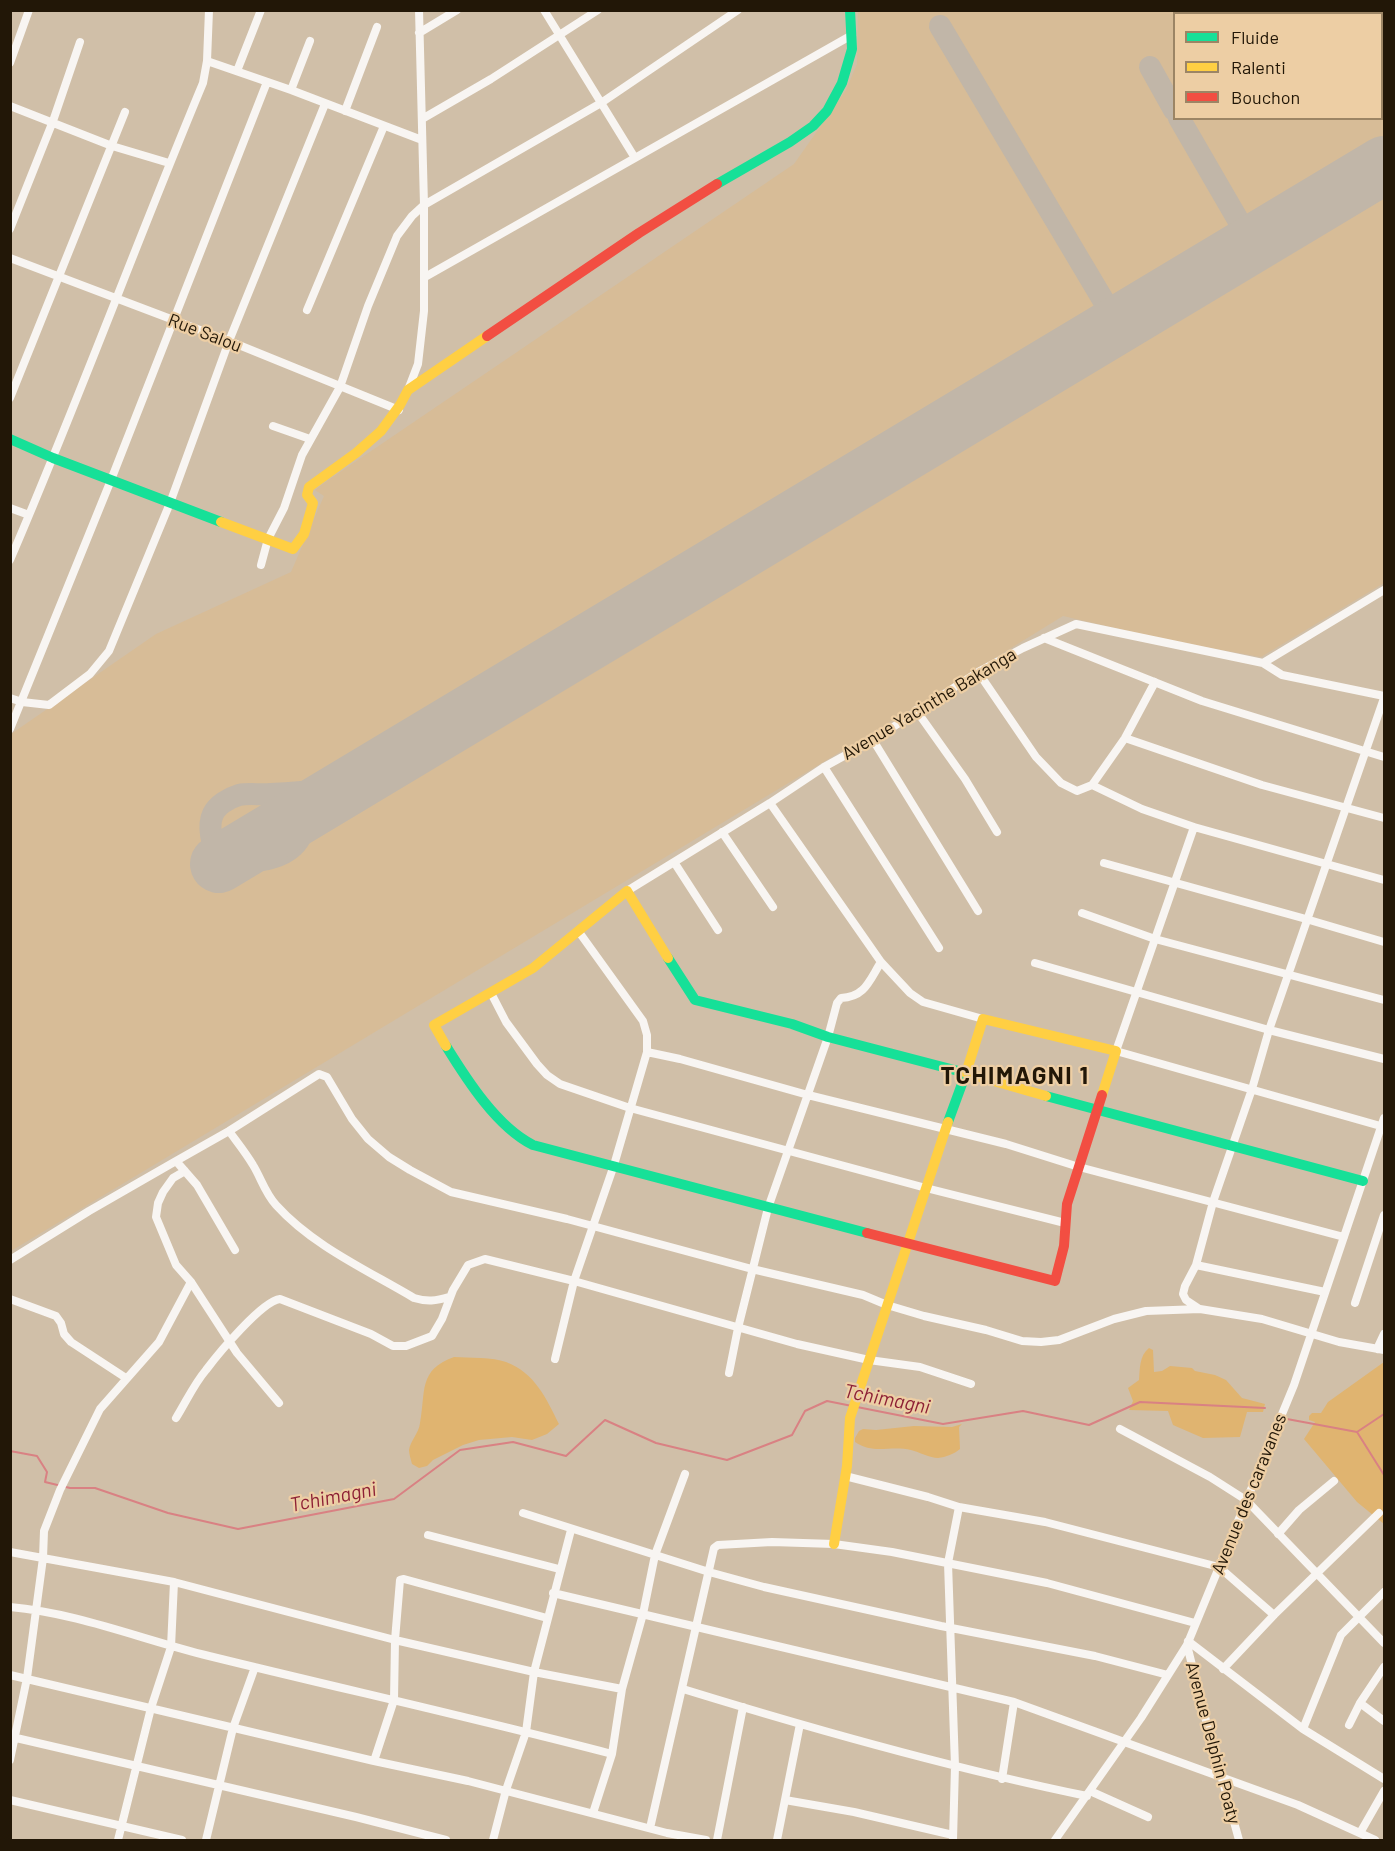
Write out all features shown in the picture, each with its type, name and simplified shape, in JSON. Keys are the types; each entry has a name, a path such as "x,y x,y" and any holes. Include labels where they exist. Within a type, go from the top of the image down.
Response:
{"street":[{"path":"10,63 29,10"},
{"path":"10,560 54,458 115,299 203,83 207,61 209,10"},
{"path":"237,71 261,10"},
{"path":"10,439 244,532 293,549 301,542 313,503 307,495 309,487 363,449 399,410 418,364 422,342 425,277 419,10"},
{"path":"419,33 457,10"},
{"path":"544,10 635,158"},
{"path":"422,119 560,36 598,10"},
{"path":"261,565 268,539 284,508 302,455 340,387 368,306 397,236 412,216 424,205 601,102 738,10"},
{"path":"408,390 639,233 813,126 827,111 842,83 849,61 852,35 850,10"},
{"path":"345,111 378,27"},
{"path":"425,277 852,35"},
{"path":"291,90 310,41"},
{"path":"10,229 53,122 80,42"},
{"path":"207,61 423,140"},
{"path":"10,729 111,480 267,82"},
{"path":"10,698 22,702 49,705 90,674 109,651 170,503 229,341 325,104"},
{"path":"10,106 112,146 169,164"},
{"path":"10,398 125,112"},
{"path":"307,310 384,126"},
{"name":"Rue Salou","path":"10,258 229,341 399,410"},
{"path":"273,426 310,439"},
{"path":"10,508 29,515"},
{"path":"1200,1309 1186,1300 1183,1294 1196,1265 1231,1145 1252,1089 1306,919 1384,697 1282,675 1263,663 1384,590"},
{"name":"Avenue Yacinthe Bakanga","path":"627,891 824,767 873,740 916,710 978,672 1076,624 1263,663"},
{"path":"1044,638 1202,701 1384,757"},
{"path":"978,672 1036,756 1061,783 1077,791 1092,785 1125,738 1155,682"},
{"path":"916,710 965,779 997,832"},
{"path":"1125,738 1262,785 1384,818"},
{"path":"873,740 978,911"},
{"path":"824,767 939,948"},
{"path":"1092,785 1142,809 1194,827 1384,880"},
{"path":"770,803 881,962 910,993 922,1002 1384,1123"},
{"path":"1194,827 1116,1051 1097,1111 1067,1204 1064,1246 1055,1281 768,1208 614,1165 539,1148 518,1135 479,1092 434,1025 533,968 627,891 695,1000 792,1024 828,1037 966,1073 1097,1111 1363,1181"},
{"path":"722,832 772,907"},
{"path":"674,862 718,930"},
{"path":"1104,863 1384,942"},
{"path":"1082,913 1155,939 1384,1000"},
{"path":"555,1359 574,1281 614,1165 647,1052 644,1021 579,932"},
{"path":"729,1373 768,1208 828,1037 837,1003 841,998 859,994 881,962"},
{"path":"1035,963 1269,1030 1384,1059"},
{"path":"491,993 506,1022 548,1076 560,1084 630,1108 1065,1223"},
{"path":"834,1544 845,1476 850,1418 983,1019"},
{"path":"647,1052 1006,1144 1079,1167 1344,1238"},
{"path":"10,1260 89,1211 229,1131 320,1074 327,1077 352,1119 368,1139 389,1157 429,1182 451,1192 863,1295 887,1305 1022,1341 1059,1340 1114,1319 1146,1311 1200,1309 1262,1319 1339,1342 1381,1350 1384,1334"},
{"name":"Avenue des caravanes","path":"1055,1840 1125,1741 1187,1643 1294,1385 1384,1123"},
{"path":"229,1131 276,1205 305,1231 334,1251 414,1298 437,1301 449,1297"},
{"path":"176,1161 197,1185 235,1250"},
{"path":"185,1171 173,1178 163,1192 158,1203 156,1217 176,1265 191,1282 229,1341 279,1403"},
{"path":"1355,1303 1384,1215"},
{"path":"176,1418 204,1371 229,1341 269,1303 280,1299 371,1334 393,1346 406,1346 432,1336 442,1319 449,1297 468,1265 485,1259 574,1281 738,1328 869,1360 920,1367 971,1384"},
{"path":"1196,1265 1325,1292"},
{"path":"10,1760 27,1678 43,1558 44,1531 60,1490 100,1409 159,1342 191,1282"},
{"path":"10,1299 56,1316 62,1323 64,1334 71,1342 126,1378"},
{"path":"1120,1429 1210,1477 1246,1500 1384,1643"},
{"path":"593,1813 612,1754 622,1689 643,1614 655,1555 685,1474"},
{"path":"845,1476 959,1507 1045,1522 1219,1567 1274,1615"},
{"path":"1278,1534 1299,1510 1334,1480"},
{"path":"785,1800 854,1812 953,1838 955,1766 948,1563 959,1507"},
{"path":"523,1513 571,1530 764,1587 951,1628 1095,1656 1168,1675"},
{"path":"1223,1670 1274,1615 1379,1513"},
{"path":"493,1840 506,1790 526,1731 534,1672 571,1530"},
{"path":"428,1535 559,1569"},
{"path":"650,1828 714,1548 724,1543 834,1544 892,1552 1047,1583 1195,1623"},
{"path":"10,1552 174,1582 395,1640 534,1672 622,1689"},
{"path":"374,1761 394,1700 395,1640 400,1580 404,1579 547,1618"},
{"path":"118,1840 152,1708 171,1647 174,1582"},
{"path":"1303,1729 1341,1635 1384,1592"},
{"path":"553,1593 1014,1702 1298,1805 1375,1840"},
{"path":"10,1607 36,1609 171,1647 526,1731 612,1754"},
{"path":"1187,1643 1303,1729 1384,1779"},
{"name":"Avenue Delphin Poaty","path":"1187,1643 1239,1840"},
{"path":"206,1840 233,1728 255,1667"},
{"path":"1349,1725 1360,1703 1384,1667"},
{"path":"10,1675 506,1790 650,1828 666,1837 706,1840"},
{"path":"683,1689 800,1724 1002,1779 1088,1794 1148,1817"},
{"path":"1002,1779 1014,1702"},
{"path":"1360,1703 1384,1721"},
{"path":"717,1840 743,1707"},
{"path":"777,1840 800,1724"},
{"path":"13,1737 446,1840"},
{"path":"1360,1833 1384,1791"},
{"path":"10,1800 182,1840"}],"shaded area":[{"path":"858,11 1384,11 1384,583 1261,657 1176,642 1063,616 11,1251 11,734 156,634 291,572 324,496 315,490 794,164 846,90 857,64"},
{"path":"1149,1348 1153,1350 1154,1372 1162,1371 1170,1366 1192,1368 1195,1371 1215,1375 1226,1380 1242,1398 1265,1404 1263,1412 1247,1412 1240,1437 1203,1438 1173,1425 1168,1411 1129,1410 1133,1401 1128,1388 1139,1380 1142,1359"},
{"path":"454,1357 494,1359 516,1367 538,1387 559,1424 547,1434 532,1440 512,1437 479,1440 433,1460 427,1466 419,1468 412,1464 409,1450 419,1427 424,1391 429,1375 442,1362"},
{"path":"1384,1362 1384,1524 1357,1502 1304,1439 1315,1422 1309,1420 1312,1413 1321,1413 1328,1402"},
{"path":"962,1424 959,1427 960,1449 941,1458 903,1449 869,1448 855,1442 859,1431 863,1429 914,1426 952,1427"}],"waterway":[{"name":"Tchimagni","path":"10,1451 37,1456 47,1472 45,1482 70,1488 95,1488 168,1513 238,1529 394,1499 460,1450 513,1442 566,1456 605,1420 656,1443 727,1460 792,1435 805,1411 827,1401 852,1406"},
{"name":"Tchimagni","path":"857,1407 943,1424 1023,1411 1089,1425 1140,1402 1265,1408"},
{"name":"Tchimagni","path":"1287,1419 1357,1432 1384,1414"},
{"path":"1357,1432 1384,1475"}],"taxiway":[{"path":"940,26 1118,325"},
{"path":"1150,67 1173,108"},
{"path":"1180,120 1252,244"},
{"path":"306,812 303,831 289,850 267,859 219,864 210,826 213,814 227,800 243,794 280,794 346,788"}],"runway":[{"path":"219,864 1384,165"}],"traffic: fast":[{"path":"717,184 790,142 813,126 827,111 842,83 852,49 850,10"},
{"path":"10,439 53,458 221,522"},
{"path":"668,958 695,1000 792,1024 828,1037 966,1073 948,1122"},
{"path":"446,1046 473,1088 495,1115 507,1127 533,1145 867,1233"},
{"path":"1046,1096 1363,1181"}],"traffic: slow":[{"path":"221,522 293,549 304,534 313,503 307,495 309,487 356,453 381,431 408,390 487,336"},
{"path":"446,1046 434,1025 533,968 627,891 668,958"},
{"path":"1046,1096 966,1073 983,1019 1116,1051 1102,1095"},
{"path":"834,1544 847,1466 850,1418 948,1122"}],"traffic: jam":[{"path":"487,336 639,233 717,184"},
{"path":"867,1233 1055,1281 1064,1246 1067,1204 1102,1095"}],"district":[{"name":"TCHIMAGNI 1","path":"1015,1076"}]}
